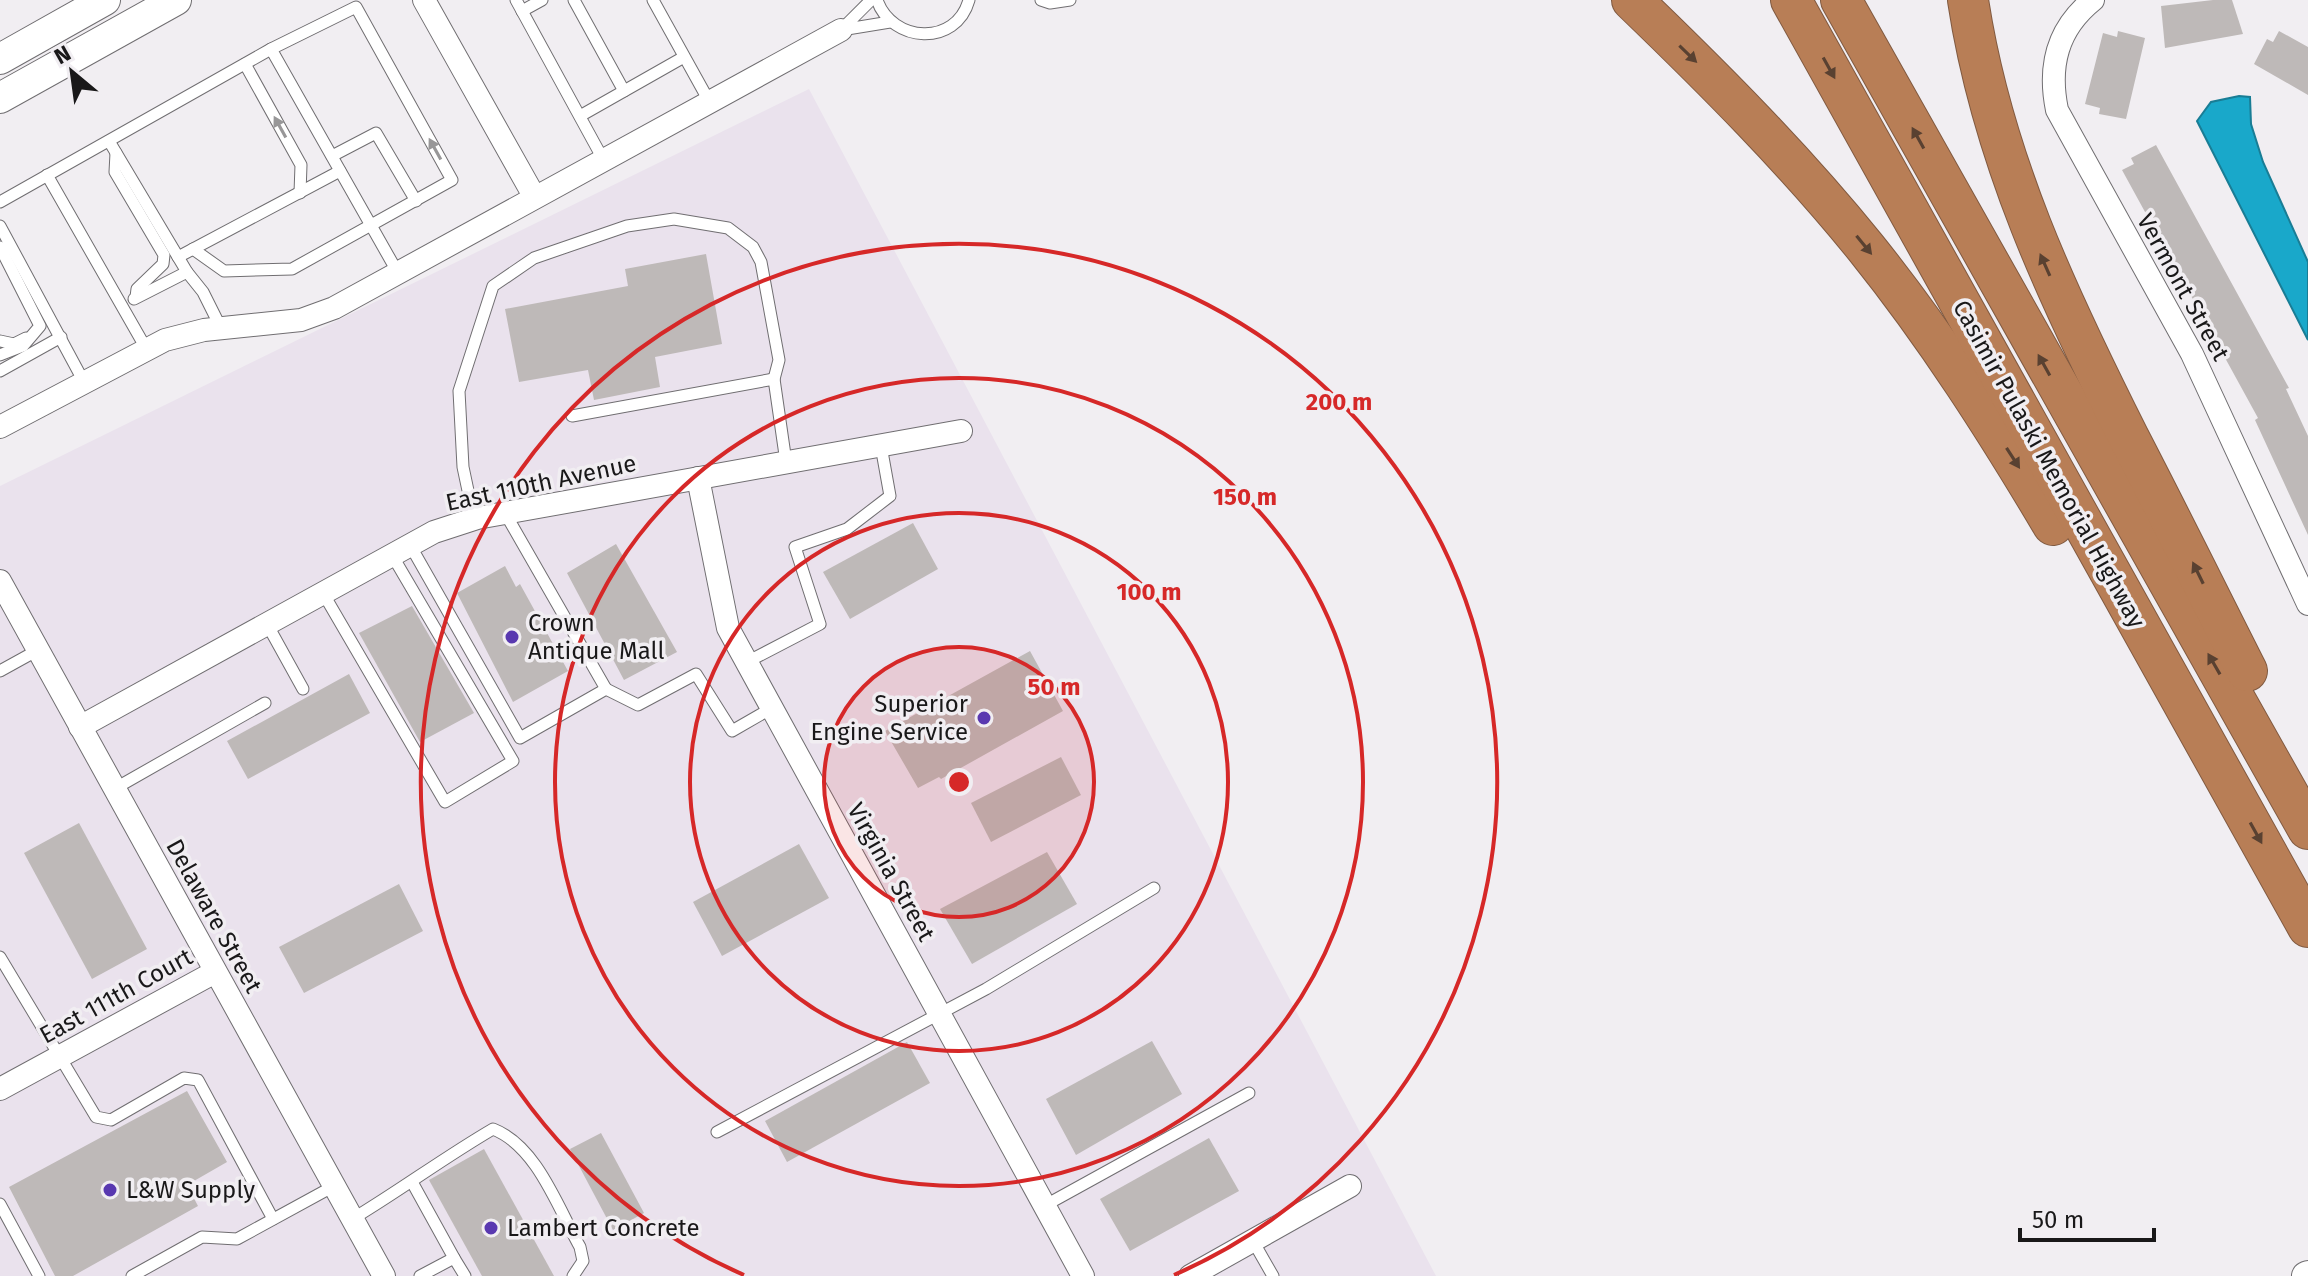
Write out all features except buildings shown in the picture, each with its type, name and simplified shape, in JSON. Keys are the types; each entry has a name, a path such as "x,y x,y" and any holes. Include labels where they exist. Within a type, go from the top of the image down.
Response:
{"highway":[{"path":"1632,0 1760,126 1839,215 1903,296 1997,433 2078,568 2225,779"},
{"name":"Casimir Pulaski Memorial Highway","path":"1791,0 2308,927"},
{"name":"Casimir Pulaski Memorial Highway","path":"1841,0 2308,829"},
{"path":"1968,0 1979,62 1998,135 2026,221 2308,793"}],"main road":[{"path":"0,59 105,0"},
{"path":"0,98 176,0"}],"street":[{"path":"424,0 534,196"},
{"name":"Vermont Street","path":"2093,0 2067,26 2058,47 2053,68 2057,110 2192,354 2308,604"},
{"path":"2,421 183,334 301,320 334,308 841,30"},
{"name":"East 110th Avenue","path":"80,727 434,532 505,513 961,431"},
{"name":"Virginia Street","path":"698,478 728,628 1083,1276"},
{"name":"Delaware Street","path":"2,588 384,1276"},
{"name":"East 111th Court","path":"0,1089 215,972"},
{"path":"1190,1276 1350,1186"}],"lane":[{"path":"542,0 519,5 603,159"},
{"path":"574,0 624,91"},
{"path":"653,0 709,101"},
{"path":"841,30 871,0"},
{"path":"877,0 890,22 917,35 933,34 959,19 969,0"},
{"path":"1041,0 1050,3 1070,0"},
{"path":"0,202 271,49 356,7 452,180 292,269 224,271 193,249"},
{"path":"841,30 890,22"},
{"path":"271,49 398,273"},
{"path":"580,116 684,57"},
{"path":"245,64 301,165 300,193"},
{"path":"332,156 376,133 416,201"},
{"path":"109,141 187,272 203,292 221,328"},
{"path":"116,153 115,172 164,255 163,264 137,289 136,297"},
{"path":"178,257 340,171"},
{"path":"47,175 147,350"},
{"path":"474,519 463,467 459,391 493,286 534,258 627,226 674,219 728,228 753,247 761,262 779,360 774,379 786,462"},
{"path":"0,226 84,382"},
{"path":"0,247 36,315 39,332"},
{"path":"125,311 136,297 187,272"},
{"path":"0,341 14,344 39,332"},
{"path":"0,355 23,346 39,332"},
{"path":"0,371 61,337"},
{"path":"572,416 774,379"},
{"path":"747,662 820,624 795,547 847,529 890,496 881,446"},
{"path":"505,513 606,689 638,705 696,674 732,731 772,708"},
{"path":"401,550 481,670 520,738 606,689"},
{"path":"323,593 445,802 513,761 464,678 401,550"},
{"path":"267,624 303,689"},
{"path":"0,671 38,650"},
{"path":"464,678 481,670"},
{"path":"114,789 265,703"},
{"path":"717,1132 986,989 1154,888"},
{"path":"0,957 96,1117 111,1120 184,1078 198,1080 273,1219"},
{"path":"1044,1206 1249,1093"},
{"path":"354,1218 412,1182 429,1166 493,1129 511,1136 531,1159 580,1247 583,1261 573,1276"},
{"path":"412,1182 465,1276"},
{"path":"132,1276 202,1237 237,1239 334,1186"},
{"path":"0,1204 39,1276"},
{"path":"1253,1241 1273,1276"},
{"path":"420,1276 454,1258"}],"shaded area":[{"path":"809,89 1436,1276 0,1276 0,486"}],"water":[{"path":"2250,97 2251,124 2263,162 2308,262 2308,340 2197,121 2211,102"}],"place":[{"name":"Crown Antique Mall","path":"512,637"},
{"name":"Superior Engine Service","path":"984,718"},
{"name":"L&W Supply","path":"110,1190"},
{"name":"Lambert Concrete","path":"491,1228"}]}
